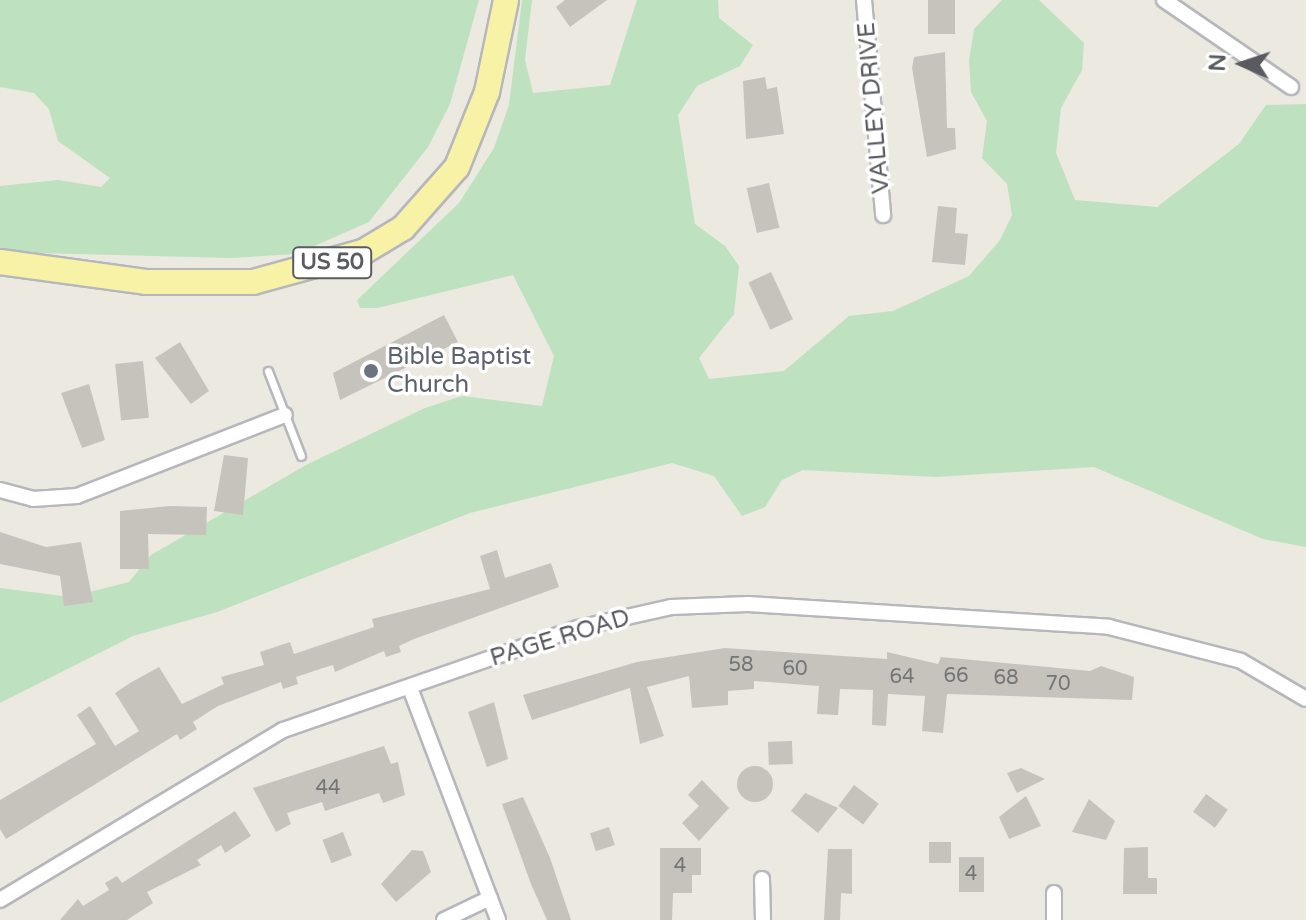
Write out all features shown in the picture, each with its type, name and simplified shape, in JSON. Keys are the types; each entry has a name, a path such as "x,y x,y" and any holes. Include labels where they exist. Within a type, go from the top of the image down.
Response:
{"main road":[{"name":"US 50","path":"0,262 146,282 253,282 363,252 403,228 457,167 487,92 506,0"}],"street":[{"name":"VALLEY DRIVE","path":"864,0 883,215"},
{"path":"1164,0 1291,87"},
{"path":"0,490 33,499 77,496 285,415"},
{"name":"PAGE ROAD","path":"0,900 251,745 578,628 671,607 748,604 1142,633 1241,661 1306,699"},
{"path":"410,688 498,920"},
{"path":"762,879 763,920"},
{"path":"1054,893 1054,920"},
{"path":"444,920 490,898"}],"lane":[{"path":"268,371 301,456"}],"green space":[{"path":"0,0 479,0 450,104 428,147 369,222 296,254 231,258 0,252 0,186 58,180 101,187 110,178 58,141 49,109 34,93 0,87"},
{"path":"522,0 532,0 525,60 533,93 610,85 637,0 718,0 719,18 753,45 740,66 697,86 678,115 695,224 725,246 739,266 734,314 699,358 709,379 784,371 849,316 893,311 969,276 1000,240 1012,215 1007,184 982,158 987,121 971,92 969,61 974,29 1002,0 1039,0 1084,43 1082,70 1061,108 1056,153 1075,200 1157,207 1239,144 1266,105 1306,104 1306,547 1263,539 1094,467 936,477 803,470 782,480 765,507 742,516 714,476 672,463 470,513 217,612 133,636 0,703 0,588 70,597 129,582 151,555 306,465 425,408 462,396 542,406 554,356 513,275 377,308 360,308 357,300 459,203 494,148 509,105"}],"building":[{"path":"565,0 607,0 570,27 556,7"},
{"path":"928,0 955,0 955,34 928,34"},
{"path":"945,52 947,128 955,128 956,149 927,157 912,68 914,57"},
{"path":"765,77 767,89 777,87 784,134 746,139 743,81"},
{"path":"769,183 779,228 757,233 747,188"},
{"path":"938,206 957,208 955,233 968,234 965,265 932,262"},
{"path":"771,272 793,319 770,330 748,283"},
{"path":"444,315 458,342 340,400 333,373"},
{"path":"180,342 209,391 191,404 155,358"},
{"path":"143,361 149,418 121,421 115,364"},
{"path":"89,384 105,440 82,448 61,393"},
{"path":"224,455 248,458 243,515 214,511"},
{"path":"170,506 207,507 206,535 148,534 149,569 120,569 120,511"},
{"path":"0,532 46,547 81,542 93,602 64,606 60,576 0,564"},
{"path":"497,550 505,578 551,563 559,587 414,639 399,646 401,652 386,657 384,651 335,672 333,665 296,677 298,684 283,689 281,682 218,706 193,722 197,729 180,740 177,734 6,839 0,829 0,800 96,744 77,715 90,706 115,746 139,731 115,693 130,683 159,667 182,704 224,684 221,677 264,665 260,652 290,642 294,654 374,627 372,619 490,589 480,556"},
{"path":"725,648 887,659 887,652 938,664 941,657 1090,671 1101,666 1134,677 1132,700 947,694 943,733 922,731 925,696 888,694 886,726 872,725 873,690 840,689 838,715 817,714 819,686 754,681 754,689 728,691 728,705 692,708 689,676 647,687 664,736 640,744 630,688 532,720 523,695 637,662"},
{"path":"494,702 508,759 487,767 468,712"},
{"path":"792,741 793,764 769,765 768,742"},
{"path":"384,746 391,764 398,762 405,795 383,803 379,793 325,811 322,802 287,813 291,824 276,832 253,788"},
{"path":"755,766 768,771 773,784 768,797 755,802 742,797 737,784 742,771"},
{"path":"1021,768 1045,779 1017,793 1007,773"},
{"path":"702,780 729,808 699,841 682,823 699,806 688,795"},
{"path":"854,785 879,804 863,824 838,806"},
{"path":"805,793 838,808 818,833 791,811"},
{"path":"1206,794 1228,810 1215,828 1193,812"},
{"path":"1026,796 1041,826 1009,839 999,817"},
{"path":"523,797 550,858 571,920 547,920 531,884 502,804"},
{"path":"1089,799 1115,821 1106,840 1072,832"},
{"path":"235,811 251,836 225,853 221,845 197,860 201,865 147,892 153,903 127,920 60,920 78,899 83,906 109,890 105,883 117,876 122,883"},
{"path":"609,827 615,845 596,851 590,833"},
{"path":"343,832 352,855 331,863 322,840"},
{"path":"929,842 951,842 951,863 929,863"},
{"path":"1148,847 1148,878 1157,878 1157,894 1123,894 1124,848"},
{"path":"660,848 701,848 701,875 692,875 692,893 673,893 672,920 660,920"},
{"path":"828,849 852,849 852,894 841,893 840,920 824,920"},
{"path":"412,850 423,851 431,872 396,902 381,884"},
{"path":"959,857 984,857 984,892 959,892"}],"place":[{"name":"Bible Baptist Church","path":"371,371"}]}
